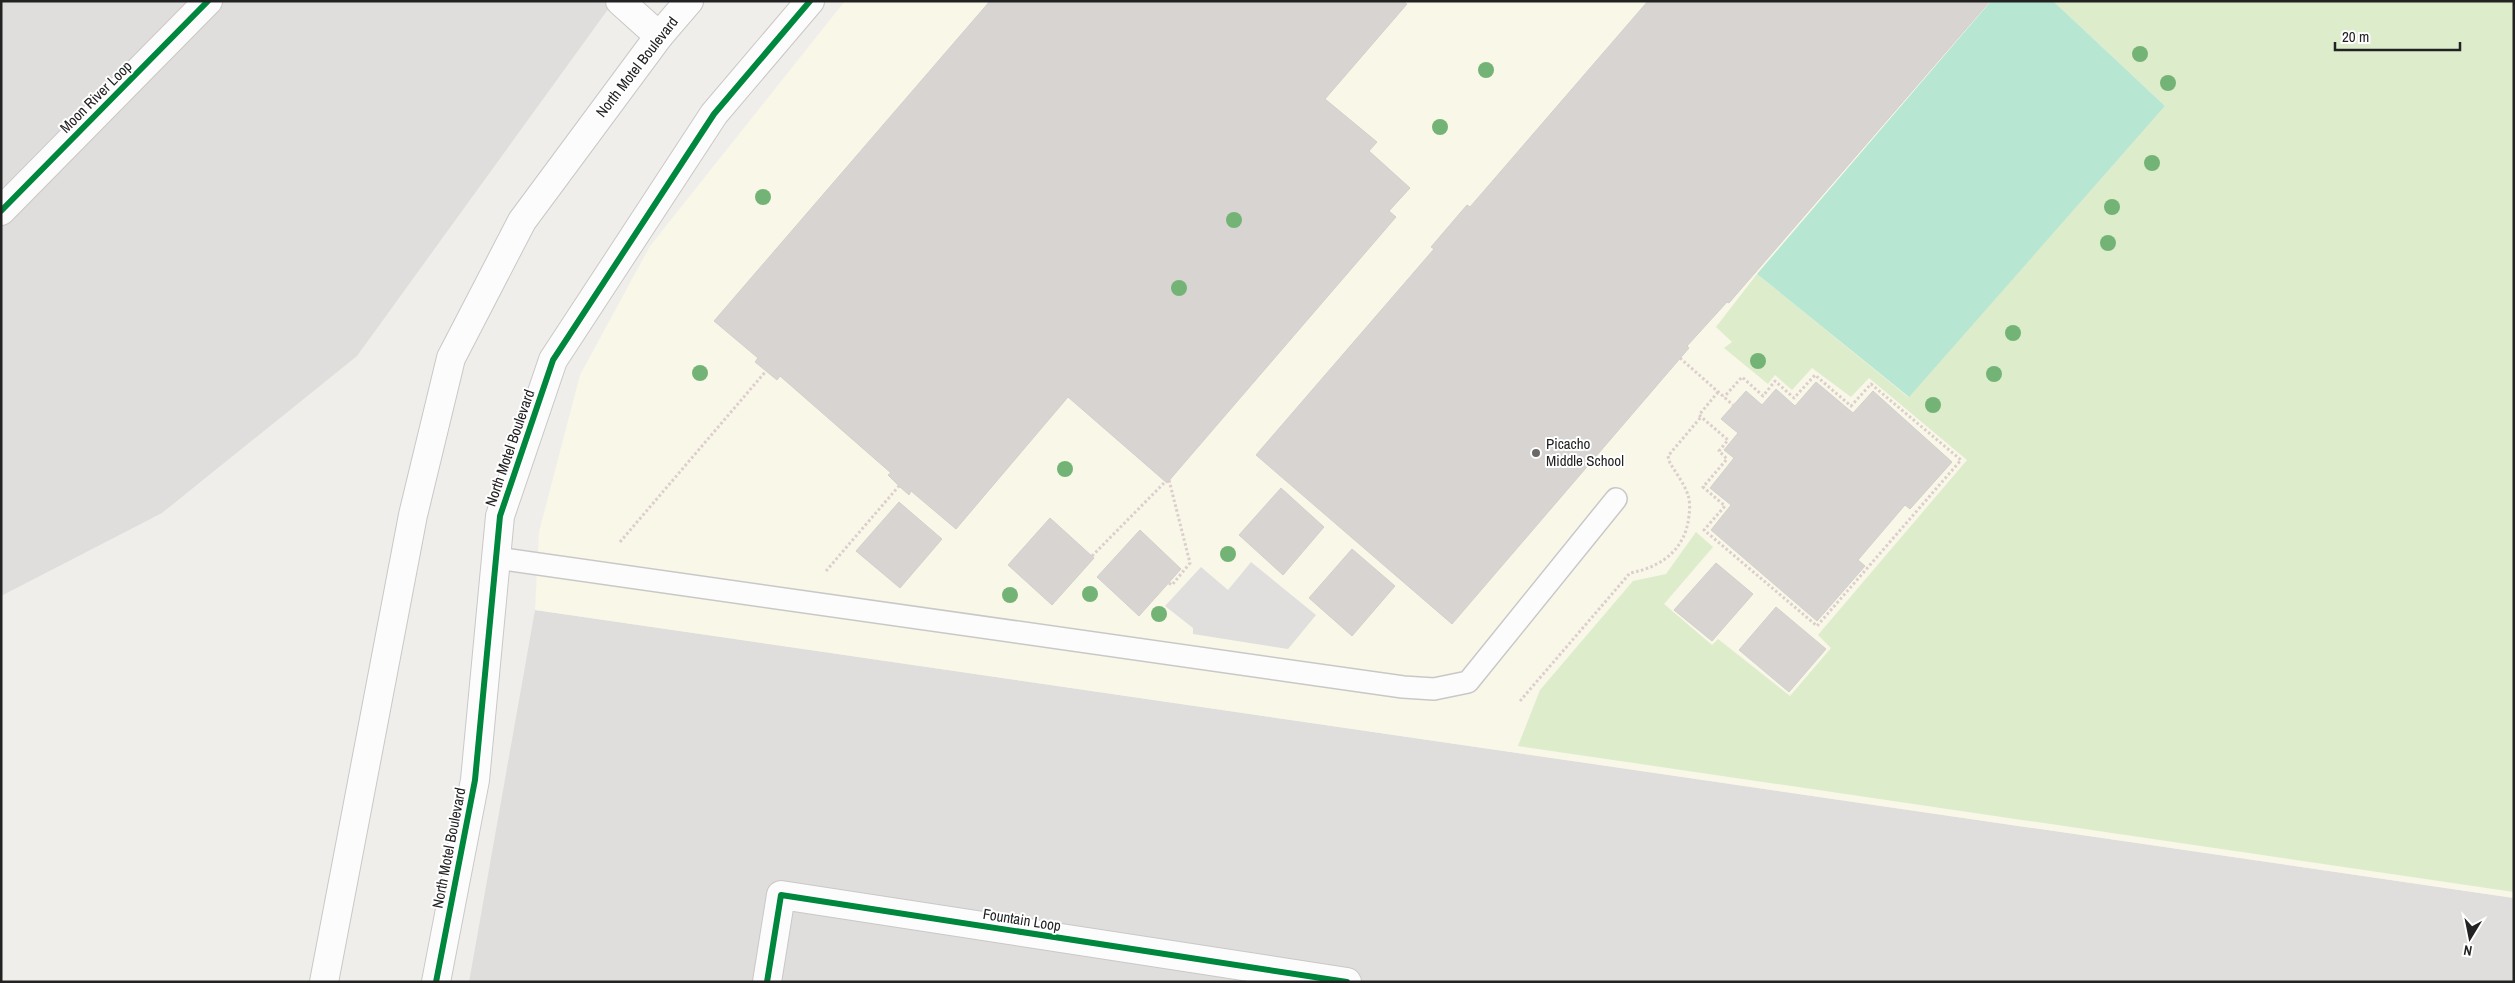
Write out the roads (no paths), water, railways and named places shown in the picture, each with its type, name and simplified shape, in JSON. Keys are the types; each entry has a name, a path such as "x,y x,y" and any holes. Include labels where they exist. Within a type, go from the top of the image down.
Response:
{"street":[{"name":"Moon River Loop","path":"1,211 208,1"},
{"path":"620,1 659,36"},
{"name":"North Motel Boulevard","path":"324,982 413,515 451,358 522,221 659,36 689,1"},
{"name":"North Motel Boulevard","path":"436,982 475,780 500,516 553,360 714,114 810,1"},
{"name":"Fountain Loop","path":"767,982 781,895 1259,976 1347,982"}],"lane":[{"path":"496,558 1403,687 1434,689 1468,682 1616,499"}],"place":[{"name":"Picacho Middle School","path":"1536,453"}]}
